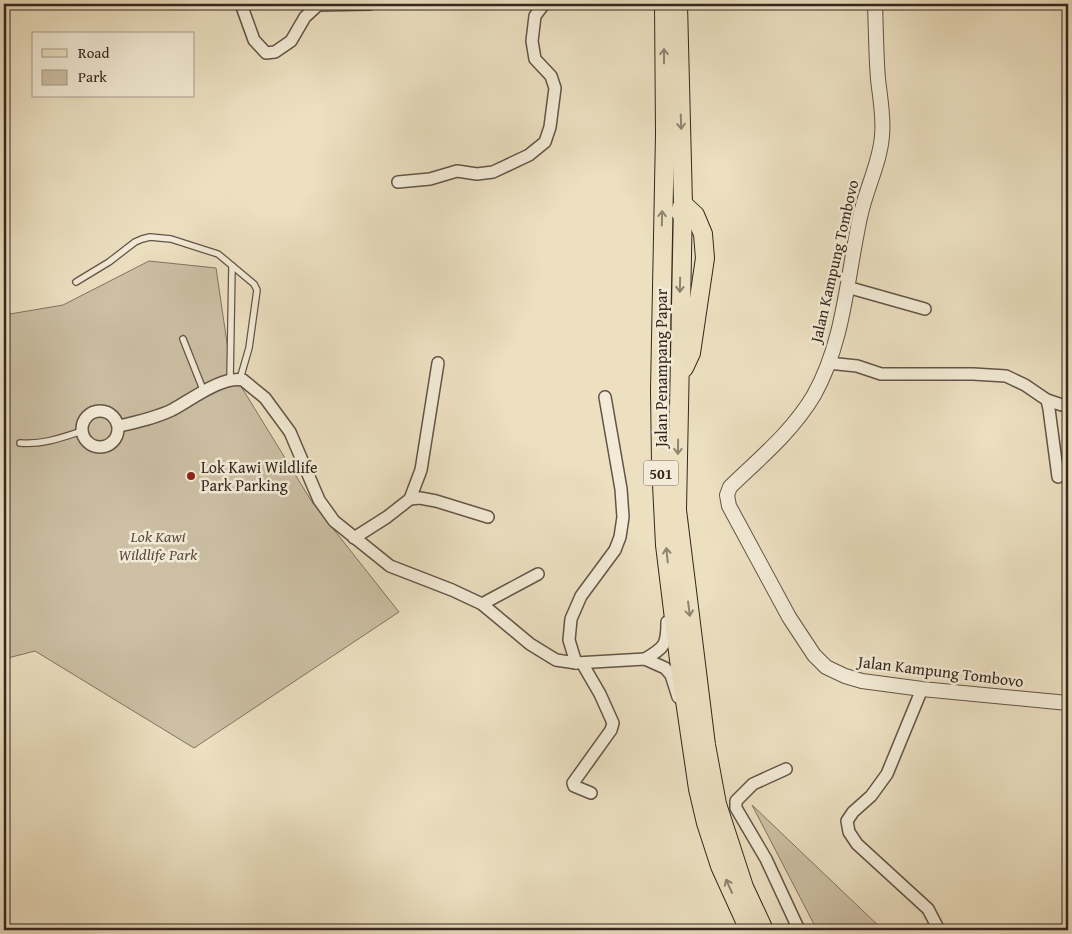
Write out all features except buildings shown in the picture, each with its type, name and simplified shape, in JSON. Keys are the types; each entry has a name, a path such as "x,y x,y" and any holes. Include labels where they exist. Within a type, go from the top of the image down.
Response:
{"main road":[{"name":"Jalan Penampang Papar","path":"664,4 665,134 661,287 661,464 665,545 688,727 698,789 706,823 720,866 749,930"},
{"name":"Jalan Penampang Papar","path":"678,4 683,204 677,510 706,745 720,812 744,887 764,930"},
{"path":"661,287 683,204 695,215 703,234 705,258 691,353 679,380"}],"street":[{"path":"241,4 254,40 266,53 275,52 290,41 305,17 318,5 370,4"},
{"path":"398,182 430,178 457,171 477,174 494,172 529,154 545,142 550,127 555,88 551,76 535,59 532,41 535,16 544,4"},
{"name":"Jalan Kampung Tombovo","path":"875,4 882,136 879,154 861,214 835,345 814,394 796,421 776,445 730,487 727,495 729,506 793,623 814,655 826,667 845,676 862,681 922,689 1068,703"},
{"path":"847,287 926,309"},
{"path":"354,538 387,517 410,499 421,470 438,363"},
{"path":"828,363 857,366 881,374 1006,376 1025,385 1047,400 1068,405"},
{"path":"119,426 158,416 219,384 235,380 247,382 265,398 290,432 319,500 334,521 390,566 482,604 545,654 556,660 579,663 645,659 662,649 667,638 669,580"},
{"path":"591,793 574,786 574,782 611,730 614,722 600,694 579,663 569,640 571,619 581,596 615,550 620,537 623,517 621,489 605,397"},
{"path":"1047,400 1050,409 1052,439 1058,477"},
{"path":"98,411 107,412 115,418 119,426 118,436 111,444 102,448 92,446 85,440 82,431 84,422 90,414 98,411"},
{"path":"410,499 420,498 436,501 488,517"},
{"path":"482,604 538,574"},
{"path":"645,659 665,668 671,675 688,727"},
{"path":"922,689 887,774 871,796 853,812 847,821 849,832 857,844 928,909 939,930"},
{"path":"786,769 754,784 736,801 736,808 766,859 799,930"}],"lane":[{"path":"76,282 109,262 142,238 161,237 190,244 218,254 254,284 257,290 249,348 235,380"},
{"path":"232,266 235,380"},
{"path":"183,339 204,392"},
{"path":"20,443 34,444 53,441 82,431"}],"green space":[{"name":"Lok Kawi Wildlife Park","path":"149,261 216,268 231,370 312,502 399,612 194,748 35,651 4,659 4,315 63,305"},
{"path":"752,805 883,930 817,930"}],"place":[{"name":"Lok Kawi Wildlife Park Parking","path":"191,476"}]}
